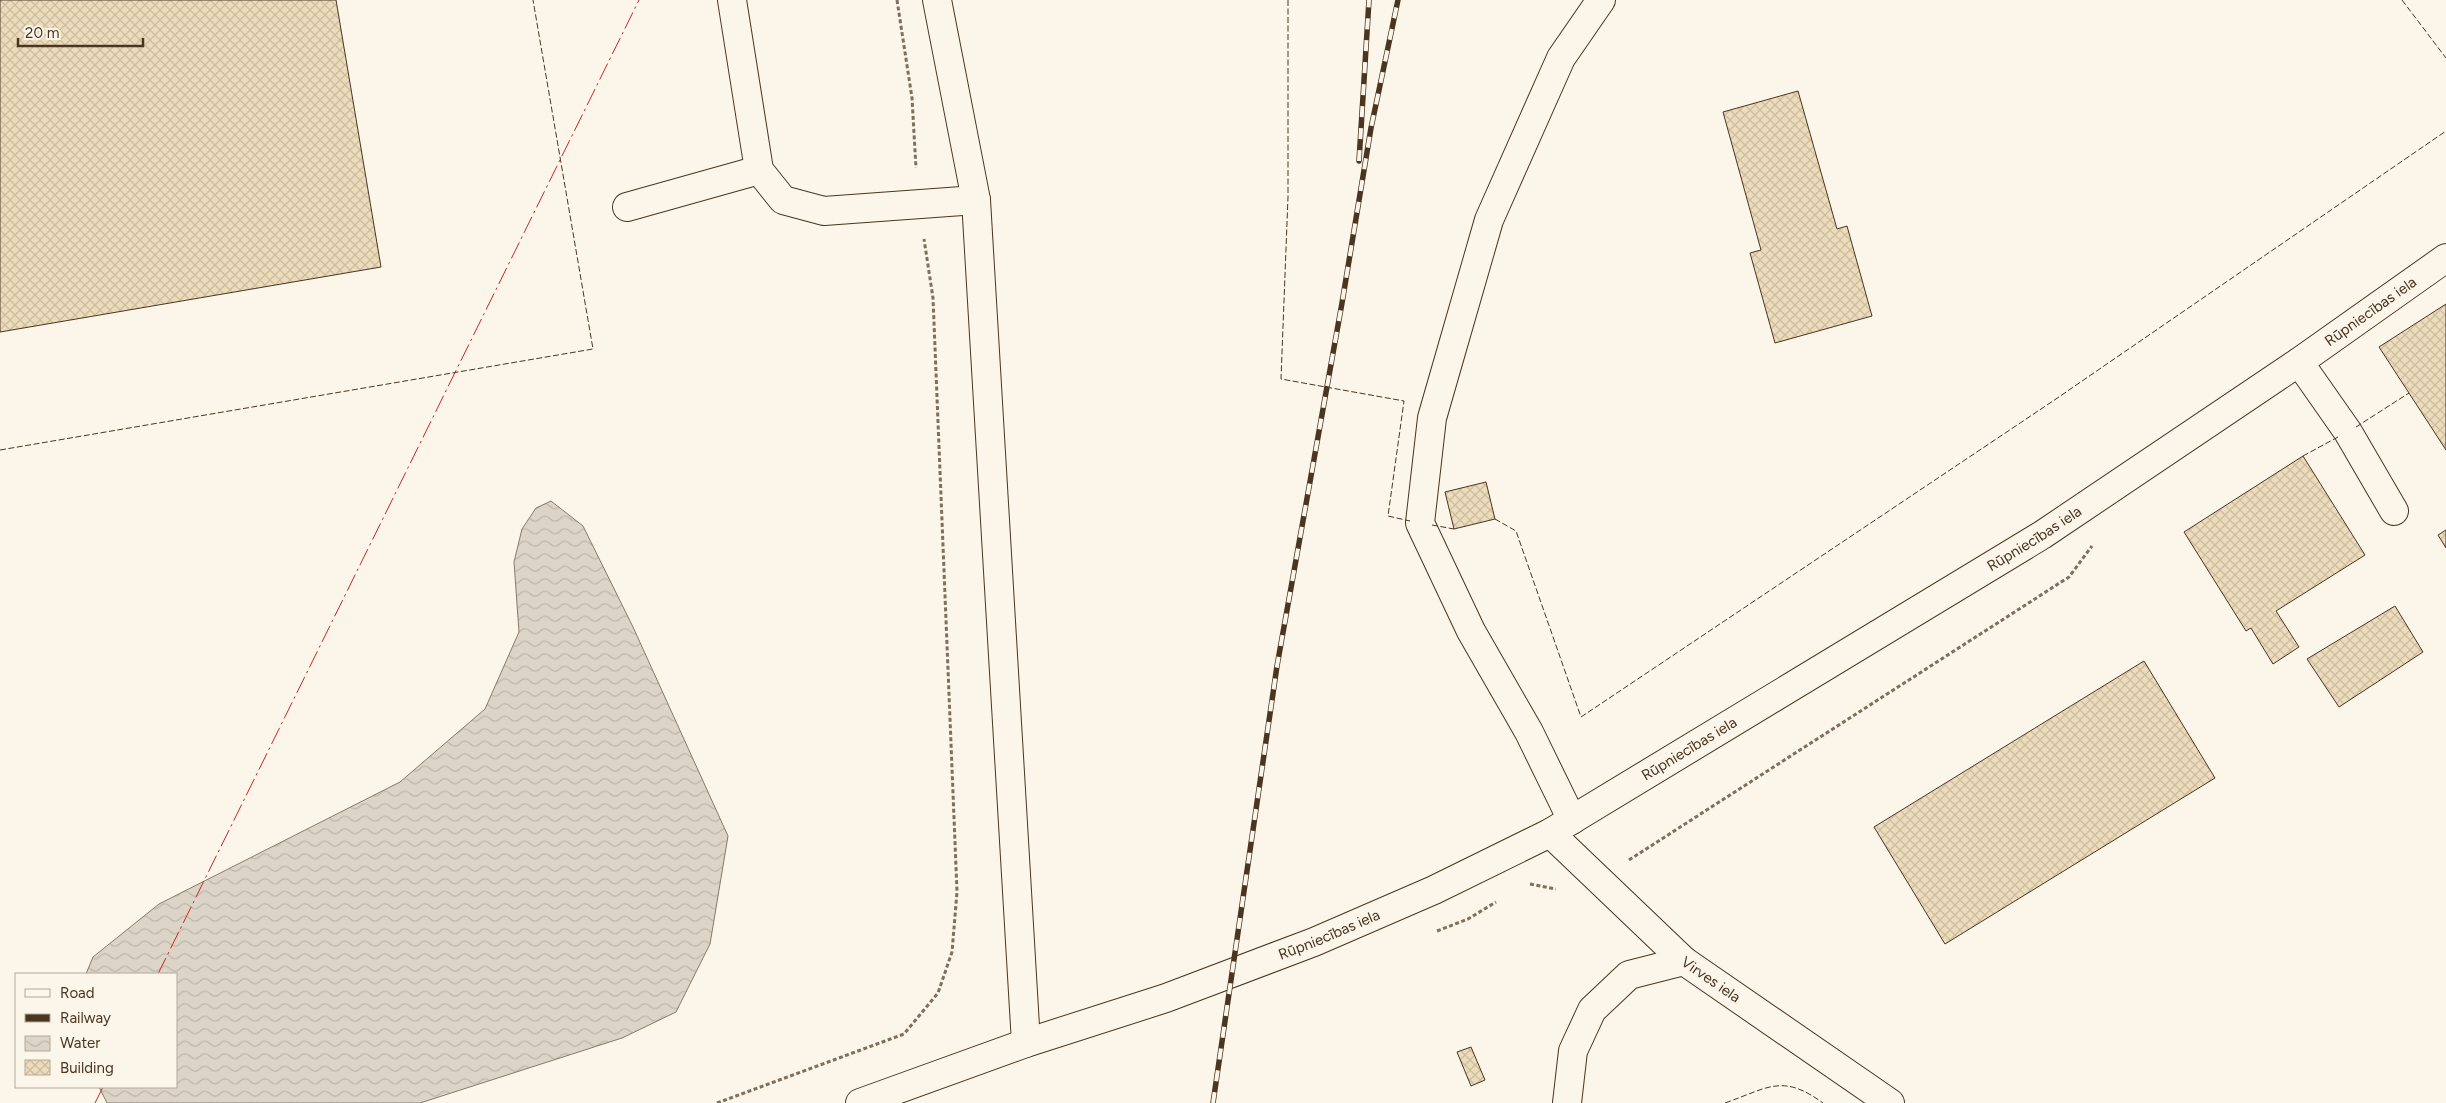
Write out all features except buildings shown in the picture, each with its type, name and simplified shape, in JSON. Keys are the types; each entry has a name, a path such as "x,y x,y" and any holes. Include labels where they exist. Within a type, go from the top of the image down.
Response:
{"street":[{"path":"732,0 759,170 783,200 824,211 976,200"},
{"path":"937,0 976,200 1026,1043"},
{"path":"1561,827 1529,732 1472,631 1420,523 1432,418 1488,220 1561,58 1591,3"},
{"path":"628,206 759,170"},
{"name":"Rūpniecības iela","path":"860,1103 1026,1043 1166,998 1314,942 1434,890 1561,827 2042,535 2299,362 2446,258"},
{"path":"2299,362 2348,432 2394,511"},
{"name":"Virves iela","path":"1561,827 1684,961 1890,1103"},
{"path":"1567,1103 1573,1050 1592,1010 1629,975 1684,961"}],"path":[{"path":"717,1103 904,1034 938,993 952,952 957,892 934,308 918,204 912,98 897,0"}],"water":[{"path":"551,501 583,526 633,627 728,836 710,944 676,1012 622,1038 420,1103 107,1103 100,1088 178,1088 178,973 86,973 93,957 159,904 400,782 485,709 519,632 514,562 522,529 536,508"}],"railway":[{"path":"1359,161 1369,0"},
{"path":"1213,1103 1277,666 1342,303 1371,128 1398,0"}],"fence":[{"path":"0,450 593,349 533,0"},
{"path":"1288,0 1288,197 1281,379 1404,401 1388,516 1410,521"},
{"path":"2402,0 2446,58"},
{"path":"1495,519 1516,531 1581,717 2053,401 2446,131"},
{"path":"2356,427 2409,393"},
{"path":"2303,456 2338,437"},
{"path":"1432,525 1454,529"},
{"path":"1725,1103 1764,1088 1775,1086 1796,1088 1823,1103"}],"power":[{"path":"158,973 639,0"},
{"path":"95,1103 102,1088"}]}
